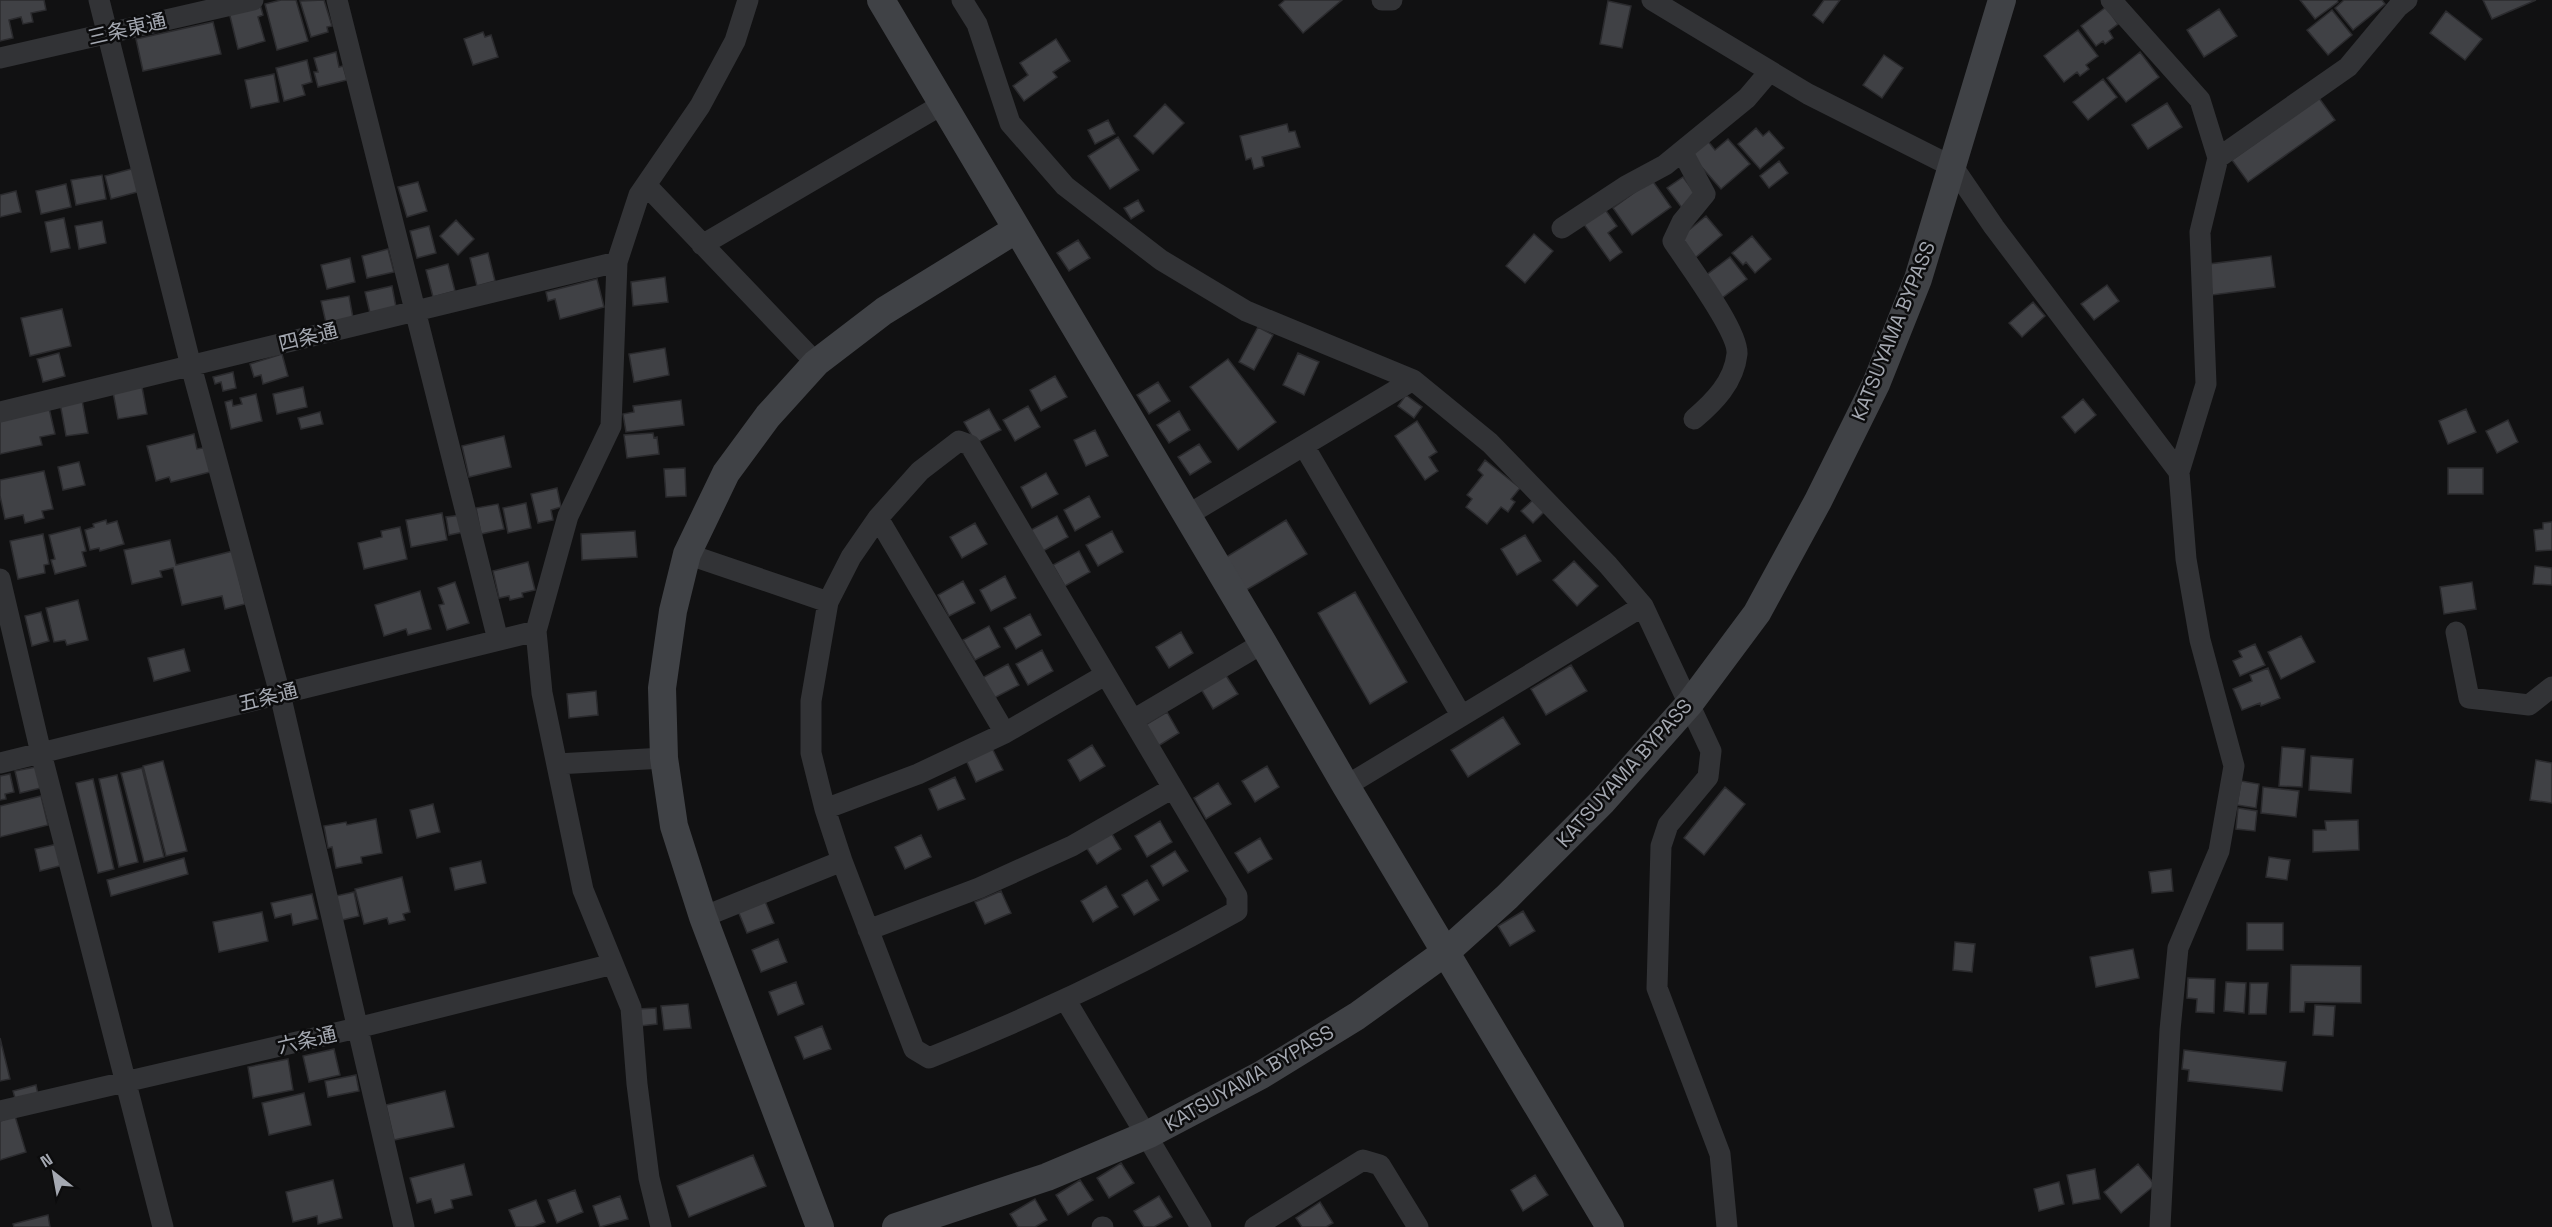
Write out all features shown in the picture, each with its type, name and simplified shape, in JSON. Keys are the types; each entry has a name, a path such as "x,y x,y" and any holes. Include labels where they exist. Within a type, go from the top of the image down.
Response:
{"street":[{"path":"99,0 191,366 280,694 405,1227"},
{"name":"三条東通","path":"0,58 253,0"},
{"path":"337,0 498,640"},
{"path":"661,1227 649,1178 637,1084 631,1008 583,890 542,693 536,631 568,516 611,426 616,262 639,195 700,106 735,41 748,0"},
{"path":"881,0 1610,1227"},
{"path":"962,0 977,24 1010,123 1065,186 1161,260 1246,311 1413,380 1490,443 1608,565 1643,606 1711,751 1708,777 1668,825 1661,846 1657,988 1720,1154 1727,1227"},
{"path":"1382,0 1392,0"},
{"path":"1652,0 1808,94 1953,168 1994,227 2179,472"},
{"name":"KATSUYAMA BYPASS","path":"896,1227 1047,1177 1146,1135 1290,1058 1357,1016 1446,951 1507,897 1603,801 1690,703 1757,613 1818,501 1876,384 1918,279 2002,0"},
{"path":"2110,0 2200,100 2218,158 2200,232 2205,384 2179,472 2186,559 2200,640 2234,766 2219,851 2178,948 2170,1030 2160,1227"},
{"path":"2218,158 2348,67 2398,7 2407,0"},
{"path":"1562,228 1626,186 1665,165 1747,98 1770,70"},
{"path":"702,245 943,104"},
{"path":"1682,151 1705,194 1682,222 1673,241 1712,299 1731,332 1737,352 1731,376 1714,401 1695,419"},
{"path":"646,185 816,363"},
{"path":"820,1227 703,917 674,826 664,758 662,688 673,611 687,554 726,473 768,416 816,363 884,311 1017,229"},
{"name":"四条通","path":"0,412 616,262"},
{"path":"1186,516 1413,380"},
{"path":"959,441 970,445 1237,896 1237,912 1155,957 1001,1029 929,1058 914,1049 842,861 825,809 811,753 811,701 828,602 851,557 878,518 920,471 959,441"},
{"path":"1304,446 1461,715"},
{"path":"878,518 1005,733"},
{"path":"687,554 828,602"},
{"path":"0,579 41,753 128,1082 163,1227"},
{"path":"1346,786 1643,606"},
{"name":"五条通","path":"0,763 536,631"},
{"path":"2456,632 2469,698 2529,705 2552,687"},
{"path":"1133,720 1263,642"},
{"path":"825,809 918,774 1005,733 1105,675"},
{"path":"557,764 664,758"},
{"path":"868,930 979,888 1072,846 1173,788"},
{"path":"703,917 842,861"},
{"name":"六条通","path":"0,1112 357,1028 613,964"},
{"path":"1065,999 1201,1227"},
{"path":"1255,1227 1363,1160 1380,1165 1418,1227"}],"building":[{"path":"0,0 44,0 46,10 31,13 33,22 23,24 21,17 9,20 13,38 0,41"},
{"path":"281,0 296,0 308,41 277,50 265,4"},
{"path":"324,0 332,26 327,27 328,32 311,37 300,1"},
{"path":"1285,0 1342,0 1303,33 1279,5"},
{"path":"1824,0 1840,0 1823,23 1813,15"},
{"path":"2300,0 2337,0 2338,2 2315,19"},
{"path":"2344,0 2382,0 2385,4 2353,30 2335,8"},
{"path":"2483,0 2536,0 2492,19"},
{"path":"1608,1 1631,6 1622,48 1600,44"},
{"path":"260,4 263,15 258,17 265,41 238,49 229,12"},
{"path":"2106,7 2118,24 2109,31 2113,38 2105,44 2103,41 2096,46 2081,26"},
{"path":"2219,9 2237,36 2204,57 2187,30"},
{"path":"2332,10 2352,35 2328,55 2307,30"},
{"path":"2446,11 2482,39 2465,60 2430,33"},
{"path":"213,22 221,54 143,71 136,39"},
{"path":"2078,30 2098,56 2086,65 2089,69 2080,76 2077,72 2064,82 2044,56"},
{"path":"483,32 485,37 491,35 498,57 473,65 464,39"},
{"path":"1056,39 1070,61 1053,72 1057,77 1024,101 1013,86 1028,75 1020,63"},
{"path":"336,52 339,67 343,66 347,80 318,87 314,72 318,72 314,58"},
{"path":"2140,52 2159,77 2126,102 2107,78"},
{"path":"1884,55 1903,68 1882,98 1863,85"},
{"path":"307,60 312,82 302,85 305,95 284,101 276,68"},
{"path":"274,74 279,102 251,108 245,80"},
{"path":"2103,79 2117,97 2088,120 2073,102"},
{"path":"2319,98 2335,120 2248,182 2232,160"},
{"path":"2167,103 2182,127 2148,149 2132,125"},
{"path":"1165,104 1184,123 1153,154 1134,136"},
{"path":"1108,120 1115,134 1095,144 1088,130"},
{"path":"1287,124 1289,132 1295,131 1300,147 1262,157 1264,166 1254,169 1251,158 1246,160 1240,136"},
{"path":"1756,128 1763,136 1769,131 1784,148 1760,169 1738,144"},
{"path":"1118,137 1139,170 1110,189 1088,156"},
{"path":"1728,139 1750,164 1721,189 1690,154 1707,140 1715,150"},
{"path":"1779,161 1788,173 1769,188 1760,176"},
{"path":"135,168 141,191 111,199 105,176"},
{"path":"102,175 106,199 76,205 71,180"},
{"path":"1683,177 1697,196 1682,208 1667,188"},
{"path":"1652,180 1671,207 1632,235 1613,208"},
{"path":"418,182 427,211 407,217 398,187"},
{"path":"66,184 71,207 41,214 36,191"},
{"path":"16,191 21,212 0,217 0,195"},
{"path":"1138,200 1144,211 1131,219 1124,208"},
{"path":"1604,208 1617,226 1608,233 1622,252 1610,261 1583,223"},
{"path":"1706,216 1722,235 1695,258 1678,239"},
{"path":"64,218 70,248 51,252 45,222"},
{"path":"456,220 474,239 458,255 440,236"},
{"path":"102,221 106,243 79,249 75,226"},
{"path":"429,226 436,253 417,258 410,231"},
{"path":"1534,234 1553,251 1525,283 1506,266"},
{"path":"1752,236 1771,259 1755,273 1746,262 1743,265 1732,253"},
{"path":"1078,240 1090,258 1069,271 1057,253"},
{"path":"388,249 394,272 367,278 362,256"},
{"path":"488,253 495,281 477,286 470,258"},
{"path":"2271,256 2275,287 2212,295 2209,264"},
{"path":"1730,257 1747,279 1722,298 1705,276"},
{"path":"350,258 355,282 327,289 321,265"},
{"path":"448,264 455,291 433,297 426,270"},
{"path":"665,277 668,302 633,306 631,282"},
{"path":"597,279 604,307 560,319 555,299 548,301 546,292"},
{"path":"2107,285 2119,301 2094,320 2081,304"},
{"path":"392,286 396,307 370,313 365,292"},
{"path":"349,296 353,318 326,323 321,301"},
{"path":"2033,302 2045,316 2022,337 2009,323"},
{"path":"62,309 71,346 30,356 21,318"},
{"path":"1258,327 1273,335 1254,370 1239,362"},
{"path":"665,348 669,375 634,382 629,354"},
{"path":"59,353 65,376 43,382 37,359"},
{"path":"1298,353 1319,362 1304,395 1283,385"},
{"path":"282,354 288,376 263,384 261,375 254,377 250,364"},
{"path":"1228,359 1276,422 1238,450 1190,387"},
{"path":"233,372 236,388 223,391 221,382 215,384 213,377"},
{"path":"1055,376 1067,397 1041,411 1030,390"},
{"path":"1158,382 1170,401 1149,414 1137,395"},
{"path":"142,387 147,414 118,419 113,392"},
{"path":"303,387 307,407 277,414 273,394"},
{"path":"256,394 262,421 231,429 225,402 232,400 233,406 242,404 240,398"},
{"path":"1406,395 1422,407 1414,418 1398,406"},
{"path":"2083,399 2096,415 2075,433 2062,417"},
{"path":"82,400 88,433 66,436 60,403"},
{"path":"681,400 684,425 626,432 623,414 634,412 633,406"},
{"path":"1028,406 1040,427 1015,441 1003,420"},
{"path":"49,408 55,434 40,437 42,445 0,454 0,419"},
{"path":"989,409 1001,430 976,443 964,422"},
{"path":"2466,409 2476,432 2448,444 2439,421"},
{"path":"1179,411 1190,430 1169,443 1157,425"},
{"path":"320,412 323,424 301,429 298,418"},
{"path":"2508,420 2518,442 2497,453 2486,431"},
{"path":"1417,421 1437,452 1429,457 1438,471 1425,480 1395,436"},
{"path":"1095,430 1108,456 1086,466 1074,440"},
{"path":"653,433 654,438 657,437 659,454 627,458 624,435"},
{"path":"194,434 197,449 208,447 214,471 171,482 169,477 156,481 147,446"},
{"path":"504,436 511,467 469,477 462,446"},
{"path":"1199,444 1211,462 1190,475 1178,457"},
{"path":"1485,460 1520,488 1511,499 1515,502 1508,512 1501,507 1487,524 1466,507 1472,499 1467,495 1483,475 1478,470"},
{"path":"79,462 85,485 63,490 58,467"},
{"path":"685,468 686,496 666,497 664,469"},
{"path":"2448,468 2483,468 2483,494 2448,494"},
{"path":"44,471 53,509 42,511 44,518 25,523 23,515 5,519 0,496 0,480"},
{"path":"1046,473 1058,494 1032,508 1021,487"},
{"path":"557,488 561,507 551,510 553,520 538,523 531,494"},
{"path":"1089,496 1100,517 1075,531 1064,510"},
{"path":"1536,497 1547,509 1533,523 1521,511"},
{"path":"526,503 531,528 508,533 503,508"},
{"path":"498,504 504,529 481,534 476,508"},
{"path":"442,513 447,540 411,547 406,520"},
{"path":"461,515 464,532 449,535 446,517"},
{"path":"1057,516 1068,537 1043,551 1031,530"},
{"path":"106,520 107,524 117,521 124,544 100,551 99,548 90,550 85,530 94,527 93,524"},
{"path":"1286,520 1307,554 1243,592 1223,559"},
{"path":"2552,522 2552,550 2536,551 2534,530 2543,529 2543,523"},
{"path":"975,523 987,544 962,558 950,537"},
{"path":"80,527 86,551 82,552 86,566 55,574 51,560 55,559 49,535"},
{"path":"400,527 407,559 364,569 358,543 382,537 381,531"},
{"path":"635,531 637,557 582,560 581,534"},
{"path":"1112,531 1123,552 1098,566 1086,545"},
{"path":"43,534 49,564 44,565 45,573 18,579 10,541"},
{"path":"1525,535 1541,561 1517,575 1501,549"},
{"path":"170,540 176,565 233,551 245,604 225,609 222,596 182,605 173,568 160,571 162,577 132,584 124,550"},
{"path":"1079,551 1090,572 1065,586 1053,565"},
{"path":"1574,561 1598,586 1577,606 1553,580"},
{"path":"528,562 535,590 522,593 523,597 510,600 509,596 499,598 493,571"},
{"path":"2535,566 2552,568 2552,585 2533,584"},
{"path":"1005,576 1016,598 991,611 980,590"},
{"path":"963,581 975,603 949,616 938,595"},
{"path":"455,582 469,623 447,630 439,605 444,604 438,588"},
{"path":"2472,582 2476,609 2444,614 2440,587"},
{"path":"420,591 431,629 408,635 406,629 384,636 375,605"},
{"path":"1355,592 1407,682 1370,704 1318,613"},
{"path":"78,600 88,640 67,645 65,640 54,642 46,608"},
{"path":"41,612 49,641 32,646 25,616"},
{"path":"1030,614 1041,635 1016,649 1004,628"},
{"path":"989,626 1000,647 975,660 963,640"},
{"path":"1181,632 1193,653 1169,668 1156,647"},
{"path":"2301,636 2315,662 2281,679 2268,652"},
{"path":"2255,644 2265,665 2240,676 2233,661 2242,657 2239,651"},
{"path":"184,649 190,671 154,681 148,658"},
{"path":"1042,650 1053,671 1028,685 1016,664"},
{"path":"1008,664 1019,685 994,698 982,678"},
{"path":"1571,665 1587,691 1546,715 1531,689"},
{"path":"2268,668 2280,698 2261,706 2260,703 2242,710 2233,689 2252,681 2250,675"},
{"path":"1225,674 1238,694 1213,709 1201,689"},
{"path":"596,691 598,715 569,718 567,694"},
{"path":"1167,712 1179,733 1155,748 1142,727"},
{"path":"1503,717 1520,744 1468,777 1451,750"},
{"path":"1092,745 1105,766 1080,781 1068,760"},
{"path":"2282,747 2305,749 2302,787 2279,786"},
{"path":"992,748 1003,770 976,782 966,760"},
{"path":"2311,756 2353,759 2351,793 2309,790"},
{"path":"2536,760 2552,763 2552,803 2530,800"},
{"path":"163,761 187,851 166,856 143,766"},
{"path":"41,766 45,787 20,793 15,771"},
{"path":"1267,766 1279,787 1255,802 1242,781"},
{"path":"142,768 164,857 144,862 121,773"},
{"path":"10,774 14,792 5,794 6,799 0,800 0,776"},
{"path":"117,775 138,862 119,867 99,779"},
{"path":"955,777 965,799 938,810 929,789"},
{"path":"93,779 114,869 98,873 76,783"},
{"path":"2241,781 2259,784 2256,808 2237,805"},
{"path":"1218,783 1231,804 1206,819 1194,798"},
{"path":"1725,787 1745,804 1704,855 1684,838"},
{"path":"2263,787 2299,791 2296,817 2261,813"},
{"path":"41,796 48,825 0,837 0,806"},
{"path":"433,804 440,832 417,838 410,810"},
{"path":"2238,808 2257,811 2255,831 2236,829"},
{"path":"376,819 382,853 361,857 362,863 336,868 332,847 328,848 324,826 346,822 347,825"},
{"path":"2358,820 2359,850 2313,852 2313,830 2326,830 2325,821"},
{"path":"1160,821 1172,842 1147,857 1135,836"},
{"path":"1109,829 1121,849 1097,864 1084,844"},
{"path":"921,835 931,857 905,869 895,847"},
{"path":"1260,838 1272,859 1248,873 1235,853"},
{"path":"62,843 67,864 40,871 35,849"},
{"path":"1175,851 1188,871 1163,886 1151,866"},
{"path":"2269,857 2290,860 2287,880 2266,877"},
{"path":"184,858 188,874 111,896 107,880"},
{"path":"481,861 486,883 455,890 450,868"},
{"path":"2171,869 2173,891 2152,893 2149,872"},
{"path":"402,877 410,912 403,914 405,920 389,924 387,918 364,924 355,889"},
{"path":"1147,880 1159,900 1134,915 1122,895"},
{"path":"1106,886 1118,907 1093,922 1081,901"},
{"path":"1001,891 1011,913 985,924 975,902"},
{"path":"354,892 359,916 342,920 336,896"},
{"path":"312,894 318,919 293,925 291,914 275,918 271,903"},
{"path":"765,901 774,923 747,933 738,911"},
{"path":"1523,911 1535,931 1510,946 1498,926"},
{"path":"262,912 268,941 219,952 213,922"},
{"path":"2247,923 2283,923 2283,950 2247,950"},
{"path":"778,939 787,962 761,972 752,950"},
{"path":"1955,942 1975,944 1972,972 1953,970"},
{"path":"2133,949 2139,978 2096,987 2090,957"},
{"path":"2291,965 2361,966 2361,1003 2305,1002 2304,1012 2290,1012"},
{"path":"2188,978 2215,979 2214,1013 2196,1012 2197,999 2187,998"},
{"path":"796,982 804,1004 778,1015 769,992"},
{"path":"2226,982 2246,983 2244,1013 2224,1011"},
{"path":"2250,983 2268,983 2266,1014 2249,1014"},
{"path":"688,1004 691,1028 664,1030 661,1006"},
{"path":"2315,1005 2335,1006 2333,1036 2313,1035"},
{"path":"656,1008 657,1024 640,1026 638,1009"},
{"path":"822,1026 831,1049 804,1059 795,1037"},
{"path":"0,1038 10,1079 0,1081"},
{"path":"334,1049 340,1075 309,1082 303,1056"},
{"path":"2184,1050 2286,1062 2282,1091 2188,1081 2189,1070 2182,1069"},
{"path":"288,1059 293,1090 253,1098 248,1067"},
{"path":"356,1075 359,1091 328,1097 325,1081"},
{"path":"36,1085 39,1099 17,1105 13,1091"},
{"path":"445,1091 454,1127 394,1140 386,1105"},
{"path":"304,1093 311,1125 269,1135 262,1103"},
{"path":"15,1116 26,1152 0,1160 0,1121"},
{"path":"753,1155 766,1186 689,1217 677,1186"},
{"path":"1121,1163 1134,1183 1109,1198 1097,1178"},
{"path":"464,1164 472,1195 451,1200 453,1208 435,1213 431,1199 417,1203 410,1178"},
{"path":"2138,1164 2155,1185 2121,1213 2104,1192"},
{"path":"2095,1169 2100,1199 2073,1204 2067,1175"},
{"path":"1535,1175 1548,1195 1523,1211 1511,1190"},
{"path":"333,1180 342,1218 318,1224 317,1216 293,1222 286,1192"},
{"path":"1080,1180 1093,1200 1068,1215 1056,1195"},
{"path":"2059,1182 2064,1204 2039,1211 2034,1189"},
{"path":"575,1190 583,1212 557,1223 548,1200"},
{"path":"620,1196 628,1219 600,1227 593,1206"},
{"path":"1159,1196 1172,1217 1154,1227 1144,1227 1134,1211"},
{"path":"1035,1199 1047,1220 1035,1227 1018,1227 1010,1214"},
{"path":"536,1200 545,1222 533,1227 516,1227 509,1210"},
{"path":"1320,1202 1333,1223 1326,1227 1302,1227 1296,1218"},
{"path":"48,1215 50,1227 14,1227 13,1224"}]}
